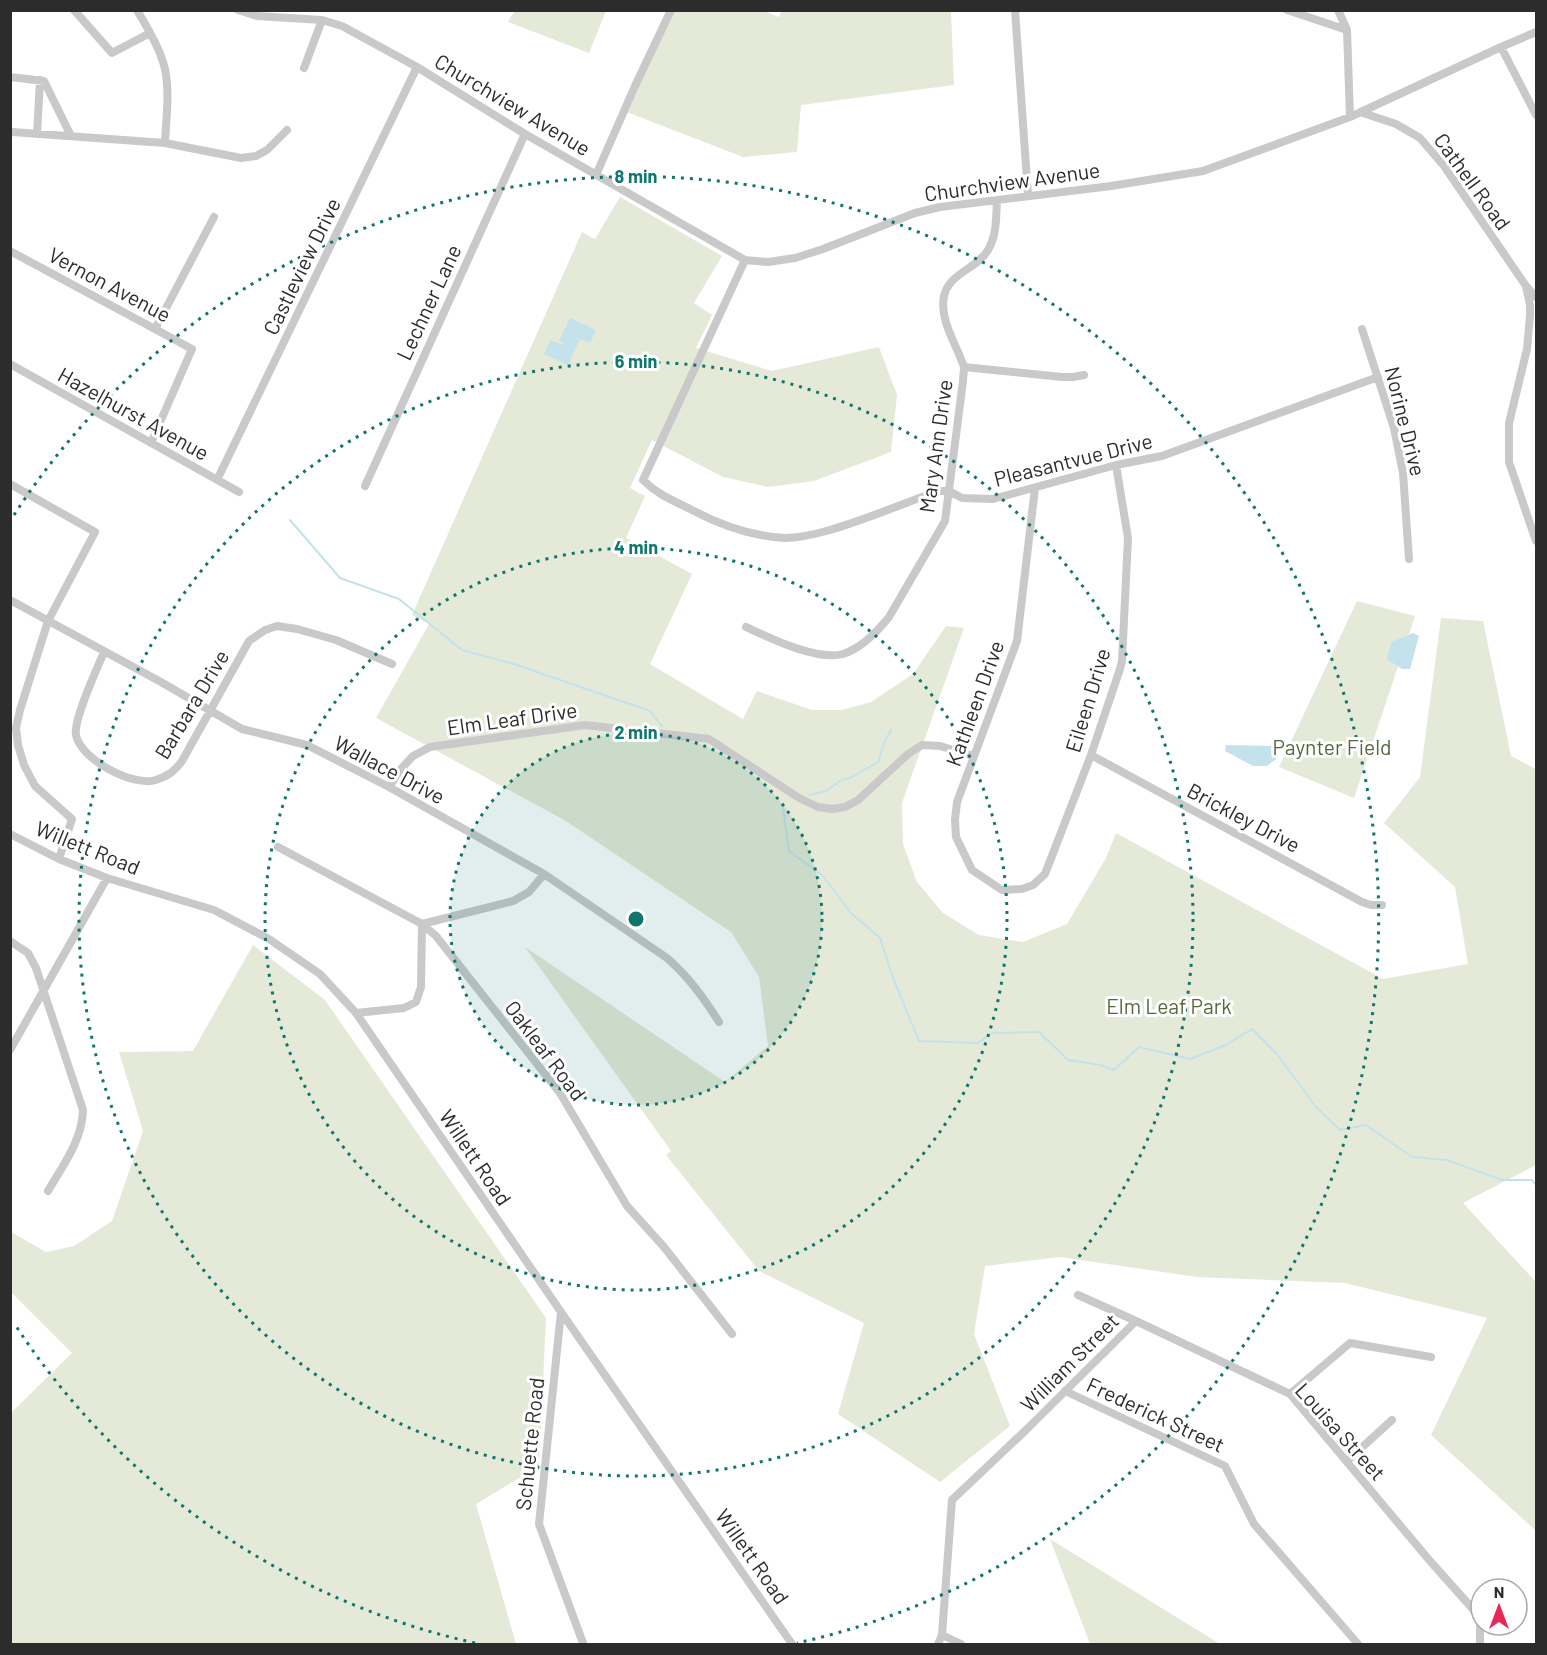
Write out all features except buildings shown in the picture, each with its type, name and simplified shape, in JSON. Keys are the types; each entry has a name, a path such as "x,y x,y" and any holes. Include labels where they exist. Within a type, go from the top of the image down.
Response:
{"street":[{"path":"74,10 112,53 150,33"},
{"path":"137,10 157,46 165,69 167,104 165,143"},
{"name":"Churchview Avenue","path":"238,10 257,16 322,20 342,26 417,67 525,134 745,260 768,262 795,258 823,249 915,213 939,207 1111,186 1203,171 1350,117 1536,32"},
{"path":"596,175 671,10"},
{"path":"1015,10 1028,195"},
{"path":"1287,10 1347,30"},
{"path":"1338,10 1347,30 1350,117"},
{"path":"304,68 322,20"},
{"path":"1500,47 1536,115"},
{"name":"Castleview Drive","path":"217,480 417,67"},
{"path":"10,77 44,81 71,136"},
{"path":"37,134 40,80"},
{"name":"Cathell Road","path":"1360,112 1396,124 1420,138 1444,166 1526,286 1536,297"},
{"path":"12,132 165,143 241,158 256,156 267,150 287,130"},
{"name":"Lechner Lane","path":"365,486 525,134"},
{"name":"Mary Ann Drive","path":"746,627 802,650 823,654 842,654 863,644 889,617 945,521 964,367 943,314 943,304 945,293 959,274 988,250 994,234 997,200"},
{"path":"155,329 214,217"},
{"name":"Vernon Avenue","path":"10,251 192,349 151,443"},
{"name":"Pleasantvue Drive","path":"745,260 643,480 654,491 716,523 763,536 788,538 816,534 848,525 938,491 949,491 962,498 993,499 1116,465 1162,456 1378,377"},
{"path":"1526,286 1530,305 1527,349 1509,423 1509,462 1536,541"},
{"name":"Norine Drive","path":"1362,329 1394,428 1403,472 1409,559"},
{"name":"Hazelhurst Avenue","path":"10,364 239,492"},
{"path":"964,367 1062,377 1084,375"},
{"name":"Eileen Drive","path":"1022,889 1034,885 1045,874 1090,755 1122,661 1128,538 1116,465"},
{"path":"10,484 96,532 48,621 16,728 24,765 35,786 72,819 59,859"},
{"name":"Kathleen Drive","path":"1022,889 1002,890 972,870 956,837 955,820 957,802 1017,641 1035,488"},
{"name":"Wallace Drive","path":"10,600 242,729 307,745 389,787 544,874 667,958 683,972 702,995 719,1022"},
{"name":"Barbara Drive","path":"104,652 77,720 75,734 80,745 91,758 124,776 137,780 154,781 172,773 182,761 249,641 265,630 278,626 297,629 336,640 392,664"},
{"name":"Elm Leaf Drive","path":"389,787 412,756 430,747 585,725 709,739 799,798 818,807 832,809 845,807 858,800 908,754 922,745 940,746 974,756"},
{"name":"Brickley Drive","path":"1090,755 1362,902 1382,905"},
{"name":"Willett Road","path":"10,834 59,859 108,878 214,910 269,939 320,974 356,1014 792,1644"},
{"name":"Oakleaf Road","path":"278,847 422,924 435,936 560,1093 627,1206 664,1247 732,1334"},
{"path":"356,1014 404,1008 416,1002 421,987 422,924 513,901 529,892 544,874"},
{"path":"10,1050 108,878"},
{"path":"10,941 28,953 36,968 83,1110 83,1123 78,1139 48,1191"},
{"name":"Louisa Street","path":"1078,1295 1290,1394 1469,1605"},
{"name":"Schuette Road","path":"561,1312 539,1524 582,1644"},
{"name":"William Street","path":"942,1635 951,1500 1027,1429 1136,1321"},
{"path":"1290,1394 1350,1343 1431,1357"},
{"name":"Frederick Street","path":"1065,1391 1225,1466 1254,1524 1359,1644"},
{"path":"1347,1461 1392,1420"},
{"path":"938,1644 942,1635 961,1644"}],"green space":[{"path":"515,10 606,11 589,53 508,22"},
{"path":"782,10 951,11 954,85 801,105 797,152 743,157 624,111 671,11 764,11 779,17"},
{"name":"Elm Leaf Park","path":"620,197 722,256 694,303 712,315 696,348 772,371 879,347 897,395 891,452 814,481 768,487 723,477 652,440 630,488 645,496 626,538 692,574 650,664 743,719 757,691 812,710 842,710 871,702 913,674 946,626 964,628 902,803 903,844 917,882 943,913 979,935 1023,942 1067,924 1106,858 1116,833 1383,979 1468,964 1455,887 1384,823 1420,777 1441,618 1483,621 1511,756 1536,769 1536,1165 1463,1203 1536,1282 1536,1531 1431,1435 1487,1318 1345,1283 1197,1277 1060,1257 985,1266 974,1334 1010,1426 940,1482 838,1414 864,1323 759,1271 666,1155 671,1151 525,947 725,1082 768,1046 759,977 731,932 566,821 376,718 429,624 412,615 582,232 595,239"},
{"name":"Paynter Field","path":"1357,601 1415,616 1354,798 1279,767"},
{"path":"253,945 325,1000 546,1318 539,1466 476,1504 516,1644 11,1644 11,1413 72,1353 11,1292 11,1232 46,1252 74,1246 112,1221 143,1131 119,1052 193,1051"},
{"path":"1050,1539 1220,1644 1090,1644"}],"water":[{"path":"570,318 596,330 590,343 580,339 568,365 544,354 550,340 563,345 564,343 559,341"},
{"path":"1413,633 1419,636 1410,669 1402,669 1387,659 1391,642"},
{"path":"1226,745 1278,746 1276,759 1267,766 1253,766 1225,751"}],"waterway":[{"path":"290,520 340,578 399,599 462,650 514,664 650,711 662,726"},
{"path":"809,795 826,791 840,781 878,762 891,730"},
{"path":"783,808 789,851 823,876 851,913 880,938 893,978 919,1041 978,1043 992,1033 1039,1032 1068,1060 1101,1065 1114,1070 1139,1047 1190,1059 1226,1045 1252,1029 1277,1054 1316,1107 1340,1130 1366,1125 1412,1157 1447,1160 1502,1180 1532,1180 1536,1185"}]}
